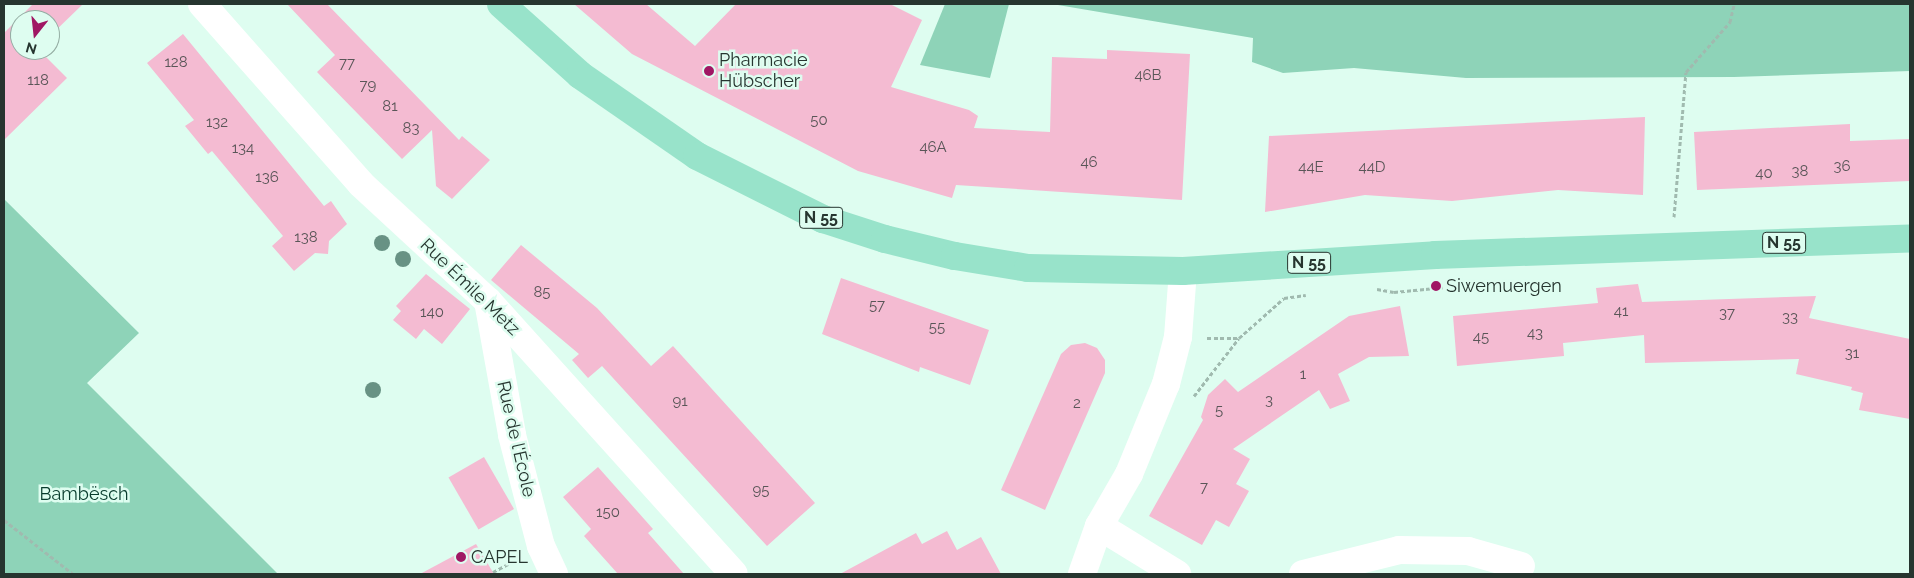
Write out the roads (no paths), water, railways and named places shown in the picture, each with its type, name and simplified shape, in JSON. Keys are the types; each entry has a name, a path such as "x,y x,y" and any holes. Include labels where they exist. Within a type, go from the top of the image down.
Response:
{"main road":[{"name":"N 55","path":"501,4 580,75 697,156 823,219 885,239 955,256 1028,268 1183,271 1435,255 1910,238"}],"street":[{"name":"Rue Émile Metz","path":"215,9 361,184 488,300 734,574"},
{"path":"1082,574 1099,526 1148,433 1166,384 1178,338 1183,271"},
{"name":"Rue de l'École","path":"488,300 512,435 541,546 554,574"},
{"path":"1099,526 1177,574"},
{"path":"1303,574 1399,550 1468,551 1521,566"}],"place":[{"name":"Pharmacie Hübscher","path":"709,71"},
{"name":"Siwemuergen","path":"1436,286"},
{"name":"CAPEL","path":"461,557"}],"park label":[{"name":"Bambësch","path":"84,494"}]}
